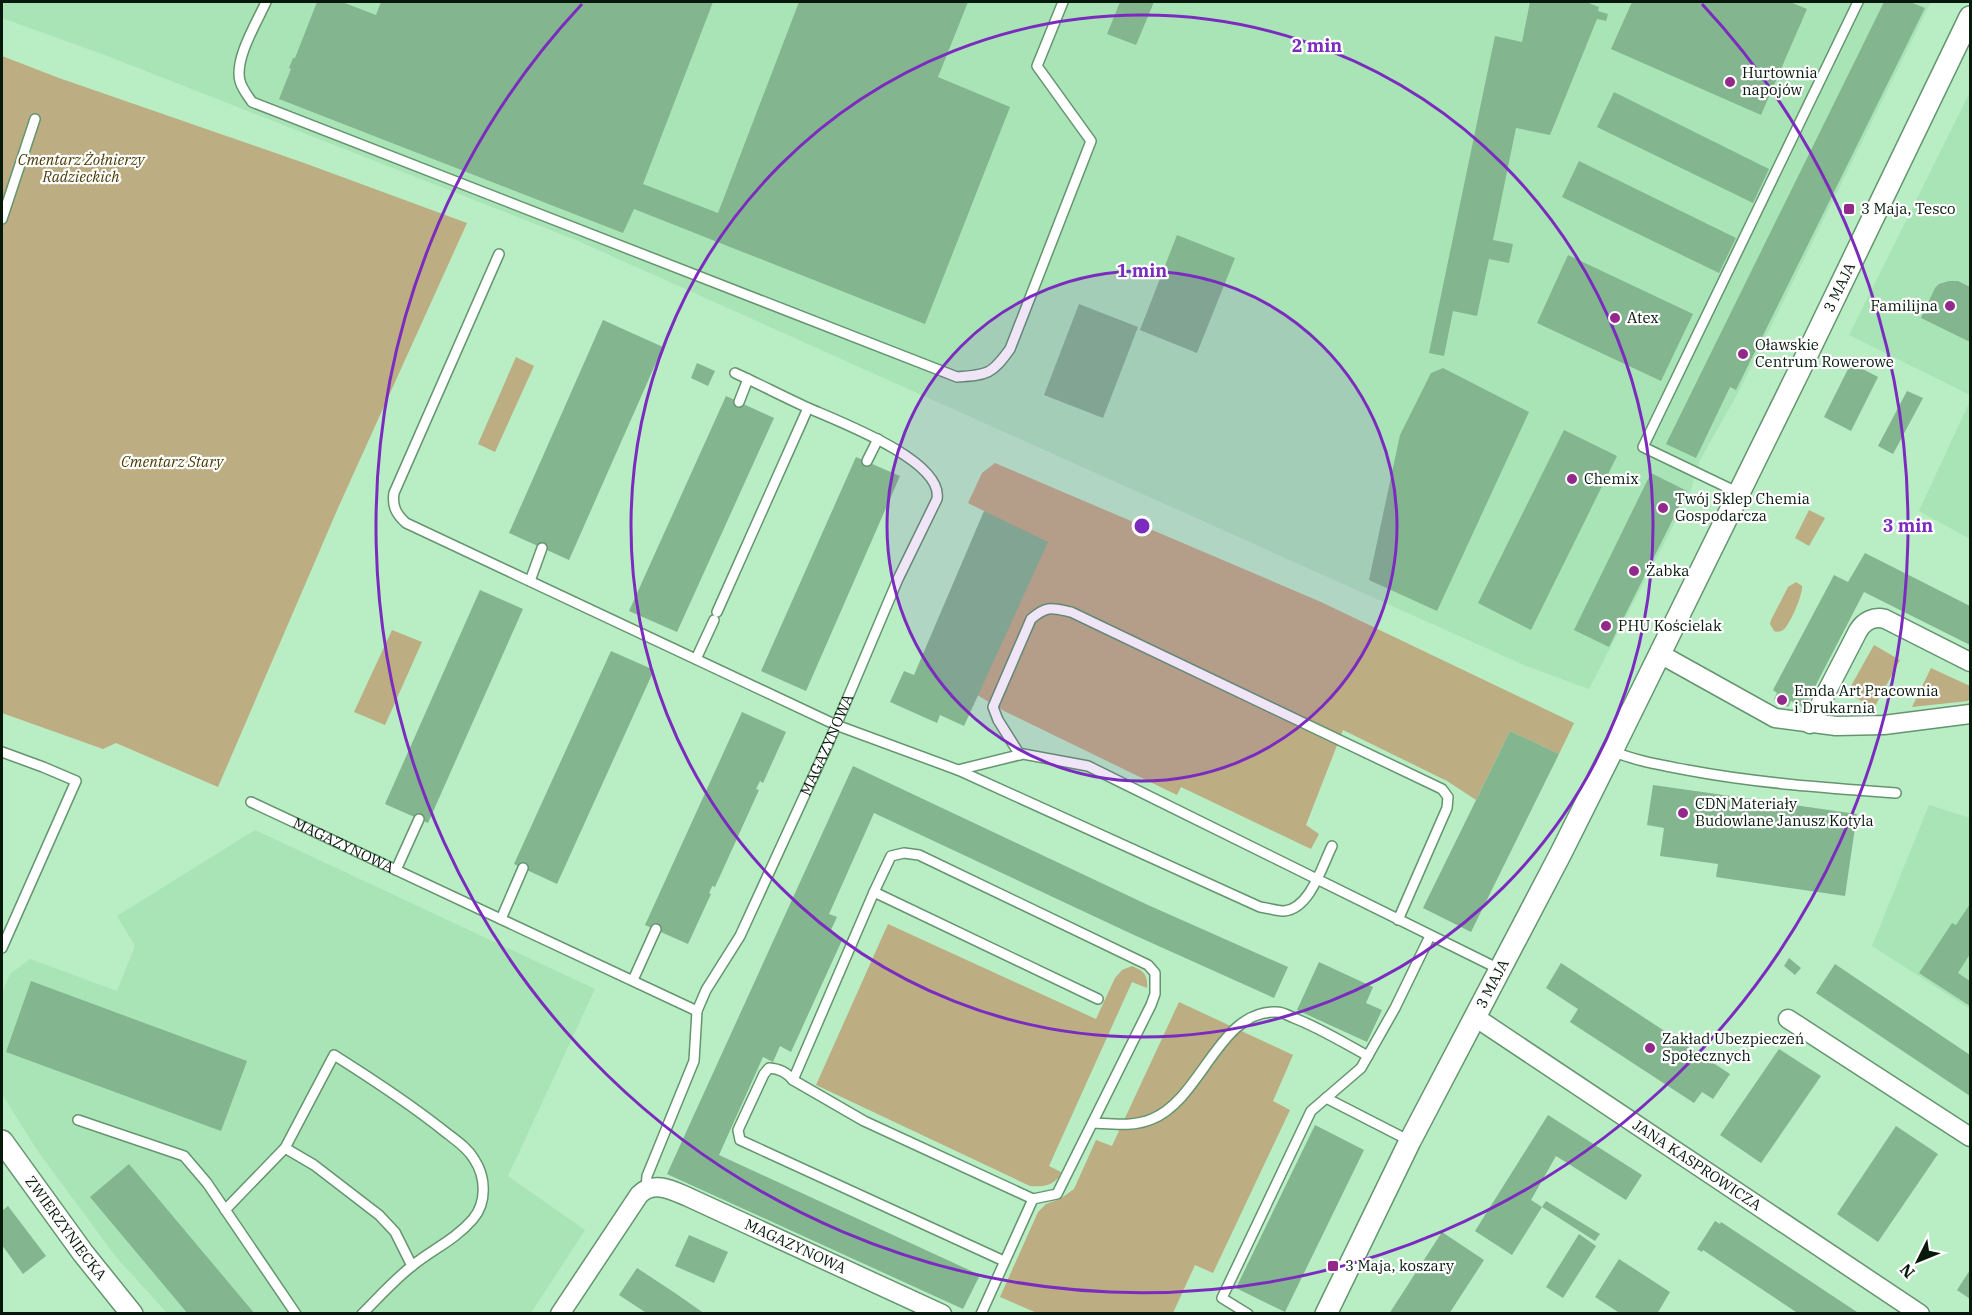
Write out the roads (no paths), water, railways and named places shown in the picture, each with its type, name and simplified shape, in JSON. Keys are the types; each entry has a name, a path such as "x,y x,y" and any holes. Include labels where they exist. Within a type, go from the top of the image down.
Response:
{"street":[{"name":"3 MAJA","path":"1326,1314 1410,1141 1612,751 1971,17"},
{"path":"1810,724 1858,630 1868,620 1879,617 1885,619 1971,662"},
{"path":"1660,654 1770,717 1836,726 1884,725 1971,714"},
{"name":"JANA KASPROWICZA","path":"1475,1017 1920,1314"},
{"path":"1788,1019 1971,1137"},
{"name":"ZWIERZYNIECKA","path":"2,1141 83,1253 132,1314"},
{"name":"MAGAZYNOWA","path":"560,1314 636,1198 646,1189 656,1186 688,1197 942,1314"}],"lane":[{"path":"266,2 244,48 239,71 240,81 252,102 957,377 981,376 997,367 1010,349 1091,141 1037,66 1063,2"},
{"path":"1739,493 1643,447 1858,2"},
{"path":"2,219 35,119"},
{"path":"499,254 398,483 392,502 399,517 406,523 836,725 958,770 1260,907 1286,911 1302,903 1308,896 1332,846"},
{"path":"735,373 878,439 867,461"},
{"path":"739,402 748,379"},
{"path":"696,659 808,408"},
{"name":"MAGAZYNOWA","path":"646,1189 647,1176 694,1061 697,1011 706,990 740,936 836,725 898,579 937,498 936,486 929,475 909,458 878,439"},
{"path":"530,581 542,548"},
{"path":"1020,755 998,720 993,707 1031,619 1041,610 1051,608 1071,612 1442,789 1448,797 1447,808 1398,920"},
{"path":"1612,751 1631,759 1727,778 1896,793"},
{"path":"2,752 76,781 2,948"},
{"path":"958,770 1020,755 1088,765 1499,969"},
{"name":"MAGAZYNOWA","path":"251,802 697,1011"},
{"path":"396,870 418,819"},
{"path":"793,1080 891,856 904,853 920,855 1148,965 1155,973 1156,983 1151,1005 1057,1194 1033,1199 864,1121 793,1080 787,1073 770,1068 764,1074 738,1130 740,1140 1004,1261"},
{"path":"501,919 523,868"},
{"path":"874,892 1098,999"},
{"path":"633,980 656,929"},
{"path":"1248,1314 1222,1298 1311,1112 1361,1068 1395,1008 1430,936"},
{"path":"1093,1123 1126,1125 1153,1119 1177,1102 1227,1036 1252,1016 1278,1012 1311,1024 1368,1056"},
{"path":"225,1210 285,1148 334,1055 412,1105 474,1158 484,1186 483,1202 475,1217 455,1238 412,1266 362,1314"},
{"path":"1326,1098 1410,1141"},
{"path":"78,1120 184,1156 207,1183 296,1314"},
{"path":"285,1148 314,1165 379,1215 395,1232 412,1266"},
{"path":"981,1314 1033,1199"}],"place":[{"name":"Hurtownia napojów","path":"1730,82"},
{"name":"3 Maja, Tesco","path":"1849,209"},
{"name":"Familijna","path":"1950,306"},
{"name":"Atex","path":"1615,318"},
{"name":"Oławskie Centrum Rowerowe","path":"1743,354"},
{"name":"Chemix","path":"1572,479"},
{"name":"Twój Sklep Chemia Gospodarcza","path":"1663,508"},
{"name":"Żabka","path":"1634,571"},
{"name":"PHU Kościelak","path":"1606,626"},
{"name":"Emda Art Pracownia i Drukarnia","path":"1782,700"},
{"name":"CDN Materiały Budowlane Janusz Kotyla","path":"1683,813"},
{"name":"Zakład Ubezpieczeń Społecznych","path":"1650,1048"},
{"name":"3 Maja, koszary","path":"1333,1266"}],"park label":[{"name":"Cmentarz Żołnierzy Radzieckich","path":"81,168"},
{"name":"Cmentarz Stary","path":"172,462"}]}
